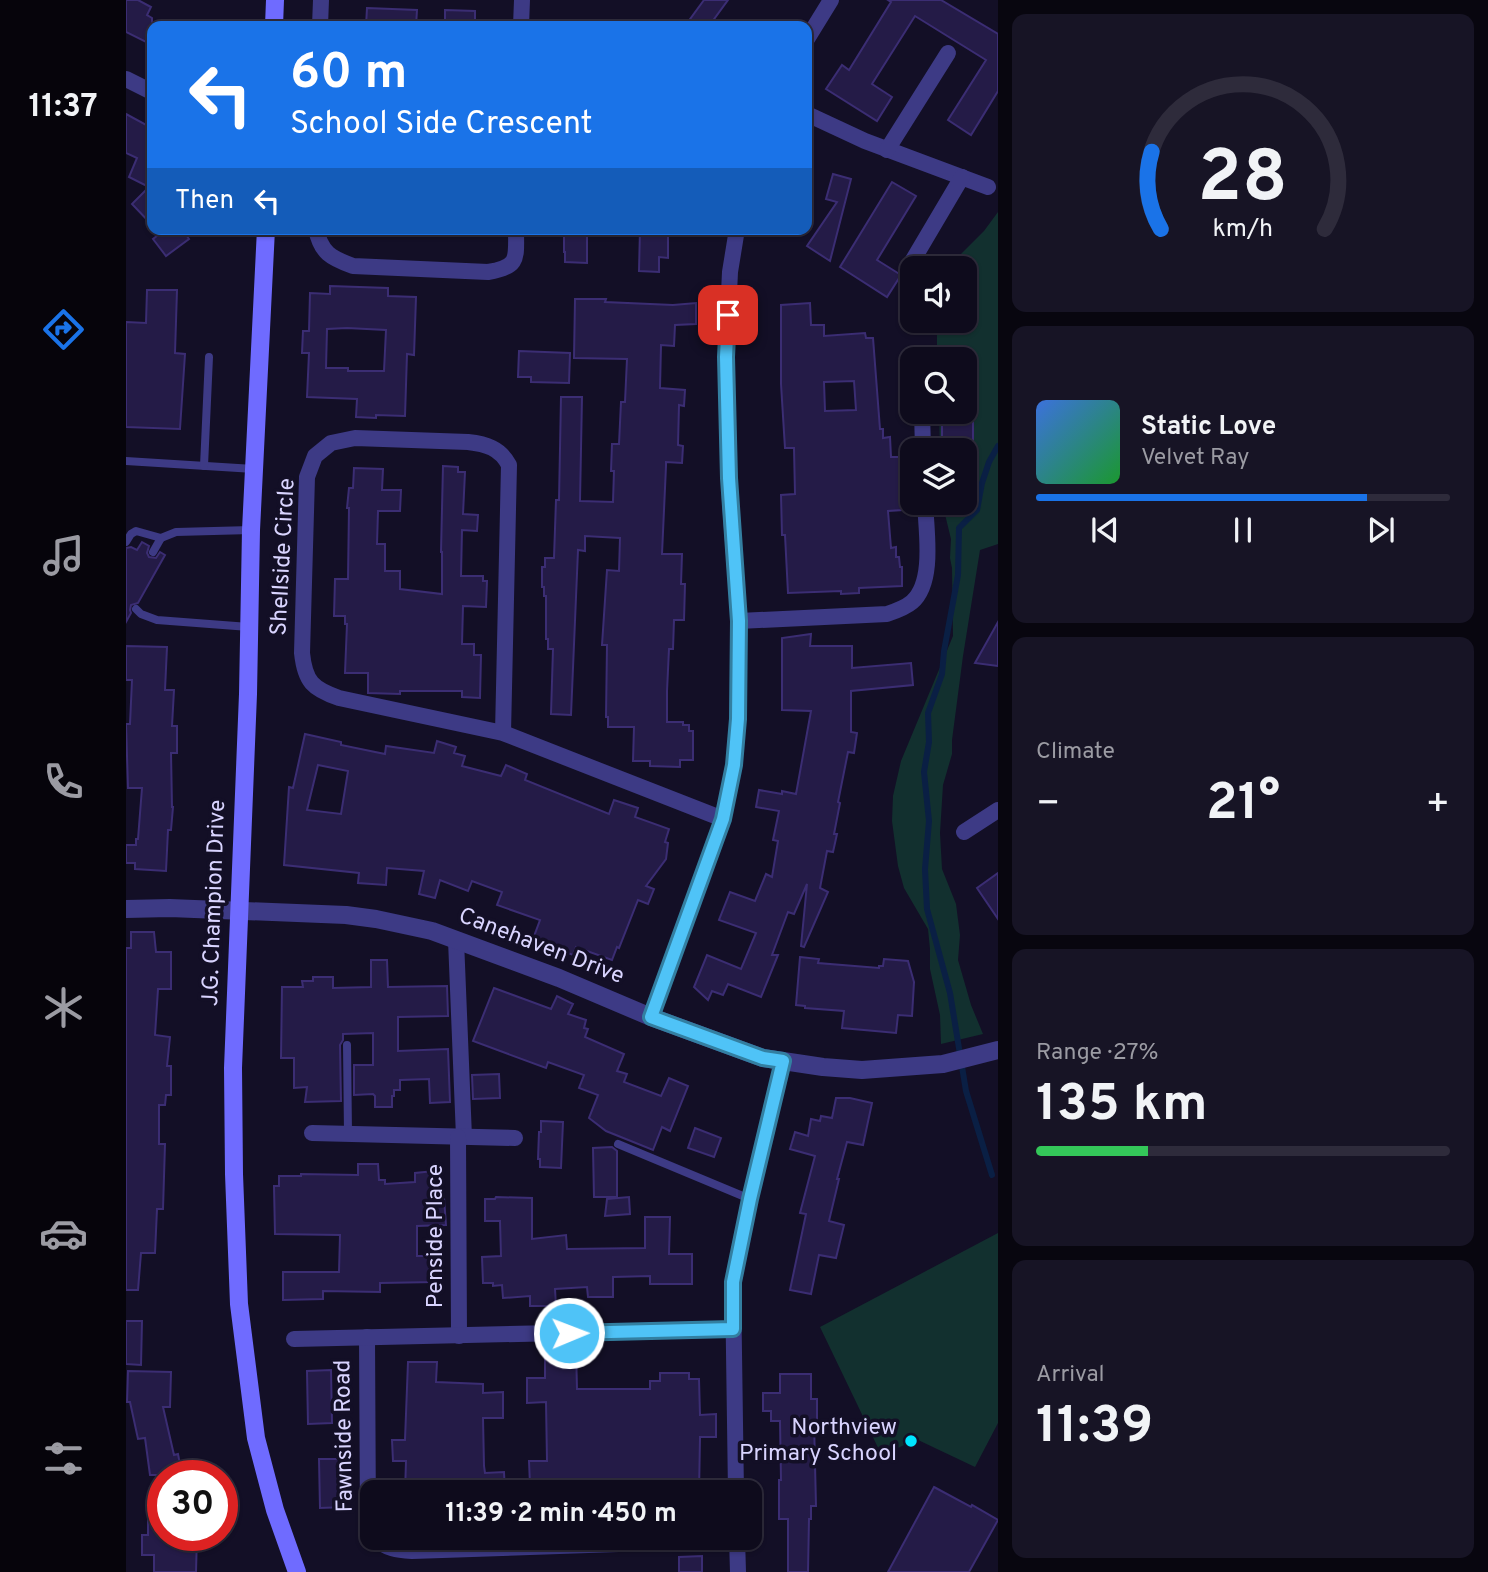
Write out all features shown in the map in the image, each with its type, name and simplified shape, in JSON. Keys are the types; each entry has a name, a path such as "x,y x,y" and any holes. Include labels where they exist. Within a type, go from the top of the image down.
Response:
{"main road":[{"path":"274,21 275,0"},
{"name":"J.G. Champion Drive","path":"266,235 251,530 247,733 233,1068 234,1174 239,1304 256,1438 275,1510 297,1572"}],"street":[{"path":"320,21 321,0"},
{"path":"521,21 522,0"},
{"path":"812,31 831,0"},
{"path":"887,150 948,53"},
{"path":"126,79 147,90"},
{"path":"812,116 887,150 988,187"},
{"path":"915,256 962,177"},
{"path":"317,235 319,244 335,259 353,266 488,272 504,270 512,263 516,255 516,235"},
{"path":"651,1017 723,819 734,765 738,719 739,621 730,503 726,357 730,272 736,235"},
{"name":"Shellside Circle","path":"503,733 509,465 504,456 494,448 468,442 355,438 331,443 316,456 307,477 302,653 304,668 310,681 321,692 503,733 723,819"},
{"path":"739,621 887,614 902,609 914,601 924,584 927,558 925,515"},
{"path":"964,832 998,810"},
{"name":"Canehaven Drive","path":"126,909 170,908 346,915 432,931 763,1058 862,1070 943,1064 998,1050"},
{"path":"456,940 461,1137"},
{"path":"736,1480 733,1282 783,1061"},
{"name":"Penside Place","path":"312,1133 514,1138"},
{"name":"Penside Place","path":"459,1336 461,1137"},
{"name":"Fawnside Road","path":"294,1339 733,1329"},
{"name":"Fawnside Road","path":"367,1338 368,1480"},
{"name":"Fawnside Road","path":"404,1550 439,1550"},
{"path":"737,1550 737,1572"}],"lane":[{"path":"204,466 209,357"},
{"path":"126,461 254,469"},
{"path":"126,542 136,531 161,538 176,532 251,530"},
{"path":"153,552 161,538"},
{"path":"136,609 141,614 157,620 249,627"},
{"path":"347,1045 348,1134"},
{"path":"618,1144 750,1199"}],"green space":[{"path":"998,212 998,544 980,550 963,656 952,754 943,785 940,833 942,869 956,904 960,935 958,960 983,1034 941,1044 940,1015 930,969 928,929 904,888 898,866 892,821 893,796 901,761 953,636 951,539 945,515 977,515 977,438 940,438 939,424 977,424 977,347 937,347 937,333 977,333 977,256 959,256 984,231"},
{"path":"998,1233 998,1423 975,1467 916,1439 882,1456 820,1327"}],"building":[{"path":"126,0 138,0 151,7 147,15 152,21 147,21 147,42 126,32"},
{"path":"704,0 728,0 713,21 689,21"},
{"path":"888,0 941,0 998,34 998,91 971,135 948,120 986,60 915,16 872,84 892,97 877,121 826,89 842,65 849,70 891,2"},
{"path":"367,8 417,10 416,21 366,21"},
{"path":"445,10 475,11 475,21 445,21"},
{"path":"126,114 147,125 147,186 129,177 137,158 126,153"},
{"path":"833,174 851,179 830,261 807,246 837,202 826,199"},
{"path":"892,182 916,196 877,260 900,274 887,297 840,267"},
{"path":"147,189 147,220 132,204"},
{"path":"158,235 186,235 189,239 166,256 153,239"},
{"path":"564,235 587,235 587,263 565,262"},
{"path":"640,235 668,235 668,258 659,257 659,272 639,271"},
{"path":"330,286 388,288 388,296 416,297 414,355 407,354 405,416 356,417 357,399 307,397 309,353 302,353 303,331 309,331 310,293 330,294","holes":["327,329 386,330 384,371 326,368"]},
{"path":"147,290 177,290 175,353 185,354 180,429 126,427 126,322 146,323"},
{"path":"575,299 673,305 696,303 696,324 675,325 674,346 661,345 660,388 685,390 684,406 679,405 678,445 683,446 682,463 666,462 662,554 682,554 681,584 685,584 684,620 674,620 673,649 669,649 667,691 667,722 683,722 683,725 689,725 689,731 693,731 693,760 680,760 680,767 650,766 650,761 633,761 634,727 608,727 607,645 602,645 607,570 619,571 620,538 585,536 585,551 578,550 571,715 551,714 553,649 548,649 546,639 546,596 542,587 542,567 545,567 545,558 554,558 556,500 559,500 561,397 582,397 580,501 613,502 612,444 619,444 621,402 625,402 627,359 574,358"},
{"path":"810,303 811,325 824,325 824,336 865,333 866,338 873,338 880,429 883,429 883,438 890,437 891,457 900,457 900,510 888,511 891,548 896,547 896,557 899,557 902,567 902,586 859,588 859,593 788,593 781,495 795,494 794,448 785,448 781,384 781,305","holes":["854,381 856,410 825,411 824,382"]},
{"path":"519,351 570,353 569,383 531,382 531,377 518,377"},
{"path":"942,424 973,424 973,438 942,438"},
{"path":"443,466 458,467 458,472 465,472 463,514 478,515 477,531 462,530 461,576 483,576 483,581 487,581 486,607 463,606 462,644 474,644 474,655 481,655 480,698 462,697 462,691 368,693 368,673 345,673 347,624 345,616 334,616 335,579 348,579 347,508 349,488 353,488 354,468 383,469 382,490 401,490 400,511 378,511 377,544 385,544 385,571 400,571 400,589 442,594"},
{"path":"142,542 149,546 149,557 156,558 160,552 165,555 138,603 131,605 131,613 126,622 126,548 137,550"},
{"path":"998,622 998,666 975,663"},
{"path":"811,634 810,646 852,646 852,668 911,663 913,685 851,691 851,732 857,733 854,753 848,752 838,802 840,803 834,834 837,834 833,852 827,851 820,888 828,892 804,947 801,946 807,884 794,914 788,912 772,955 778,955 761,997 728,984 723,995 712,991 708,1000 694,987 707,955 741,969 756,933 719,920 730,892 755,901 766,874 772,877 778,841 773,840 779,811 756,807 759,790 796,794 811,711 782,710 782,638"},
{"path":"126,646 167,647 165,690 174,690 172,726 177,726 177,753 171,753 173,807 171,830 168,830 166,871 135,869 135,863 126,863 126,845 136,845 138,839 142,788 128,788 126,724 130,724 132,680 126,680"},
{"path":"305,734 385,754 386,746 434,753 437,741 456,747 454,753 465,756 462,766 501,776 506,765 527,774 525,780 609,814 614,800 638,808 635,817 669,829 665,842 668,843 666,859 646,886 654,889 648,904 638,900 612,960 576,947 573,955 533,939 540,920 497,905 502,892 472,881 468,891 440,880 435,898 419,894 424,871 387,868 386,885 358,883 359,873 284,865 289,787 293,788","holes":["318,765 348,771 341,814 307,810"]},
{"path":"998,873 998,919 977,888"},
{"path":"131,932 154,932 156,952 171,952 171,989 158,989 155,1035 170,1037 167,1066 171,1066 171,1095 166,1095 165,1105 159,1105 159,1144 165,1144 163,1209 157,1209 155,1253 141,1253 138,1290 126,1290 126,948 131,948"},
{"path":"800,957 819,959 818,963 879,968 883,966 884,959 908,961 914,982 912,1016 898,1015 896,1033 842,1028 844,1011 796,1005"},
{"path":"371,960 387,960 388,987 447,986 448,1016 398,1017 398,1051 448,1049 450,1102 430,1103 429,1079 400,1080 400,1090 394,1090 392,1096 392,1107 375,1107 373,1094 354,1095 354,1065 373,1065 373,1033 343,1034 340,1045 341,1101 305,1102 307,1087 294,1088 294,1058 281,1058 282,987 303,987 302,981 313,981 313,977 333,977 333,988 371,987"},
{"path":"494,988 551,1009 557,996 573,1004 568,1014 586,1020 584,1028 588,1029 585,1037 624,1054 617,1071 627,1074 624,1082 661,1096 669,1078 688,1086 670,1131 662,1127 653,1150 606,1131 589,1118 598,1095 579,1088 584,1075 548,1062 546,1068 473,1041"},
{"path":"499,1074 500,1098 473,1099 472,1075"},
{"path":"836,1098 872,1103 863,1145 847,1142 837,1179 829,1221 844,1225 836,1258 819,1255 811,1294 790,1290 806,1214 800,1213 815,1156 790,1149 795,1132 808,1136 811,1119 820,1121 821,1116 832,1118"},
{"path":"541,1121 563,1122 561,1168 540,1167 538,1159"},
{"path":"695,1128 721,1138 714,1157 688,1148"},
{"path":"612,1147 617,1151 617,1197 594,1197 593,1148"},
{"path":"358,1164 378,1164 379,1180 385,1180 385,1184 415,1182 415,1173 434,1171 435,1198 444,1198 446,1225 417,1226 417,1256 436,1256 435,1282 380,1283 380,1292 323,1291 323,1299 283,1300 283,1272 339,1272 340,1235 275,1234 274,1186 279,1186 279,1176 358,1175"},
{"path":"629,1197 630,1214 605,1216 607,1199"},
{"path":"532,1198 532,1239 566,1235 567,1249 645,1248 645,1217 670,1217 669,1254 692,1254 692,1284 650,1284 650,1276 613,1277 613,1297 588,1297 587,1287 555,1289 556,1306 530,1306 530,1296 503,1298 502,1285 483,1283 482,1257 501,1256 500,1221 485,1221 485,1199"},
{"path":"126,1321 142,1321 141,1365 126,1364"},
{"path":"545,1348 576,1348 577,1389 650,1389 650,1381 660,1381 660,1373 689,1373 689,1379 699,1379 700,1415 716,1414 716,1437 700,1437 699,1480 530,1480 529,1461 547,1461 546,1402 527,1403 527,1378 545,1378"},
{"path":"408,1362 437,1362 436,1382 483,1384 483,1393 503,1392 503,1418 483,1418 485,1473 504,1472 504,1480 405,1480 406,1461 393,1461 392,1440 405,1440"},
{"path":"331,1370 332,1423 308,1424 307,1371"},
{"path":"128,1371 171,1372 170,1407 163,1407 174,1455 178,1454 179,1460 148,1460 145,1438 138,1439 130,1402 127,1402"},
{"path":"780,1374 811,1374 811,1399 817,1399 817,1421 814,1421 816,1506 811,1506 809,1519 808,1572 788,1572 788,1519 779,1519 780,1421 771,1421 771,1411 763,1411 763,1393 780,1393"},
{"path":"319,1459 344,1459 345,1507 320,1508"},
{"path":"934,1487 998,1520 969,1572 888,1572"},
{"path":"142,1535 147,1535 147,1551 197,1551 196,1572 154,1572 154,1555 142,1555"},
{"path":"702,1556 702,1572 679,1572 679,1557"}],"waterway":[{"path":"992,1175 966,1091 950,993 927,909 925,869 929,821 924,772 929,742 928,713 942,674 958,575 959,528 977,510 982,483 998,446"}],"place":[{"name":"Northview Primary School","path":"911,1441"}],"route":[{"path":"569,1333 733,1329 733,1282 783,1061 763,1058 651,1017 723,819 734,765 738,719 739,621 729,478 726,357 728,315"}]}
